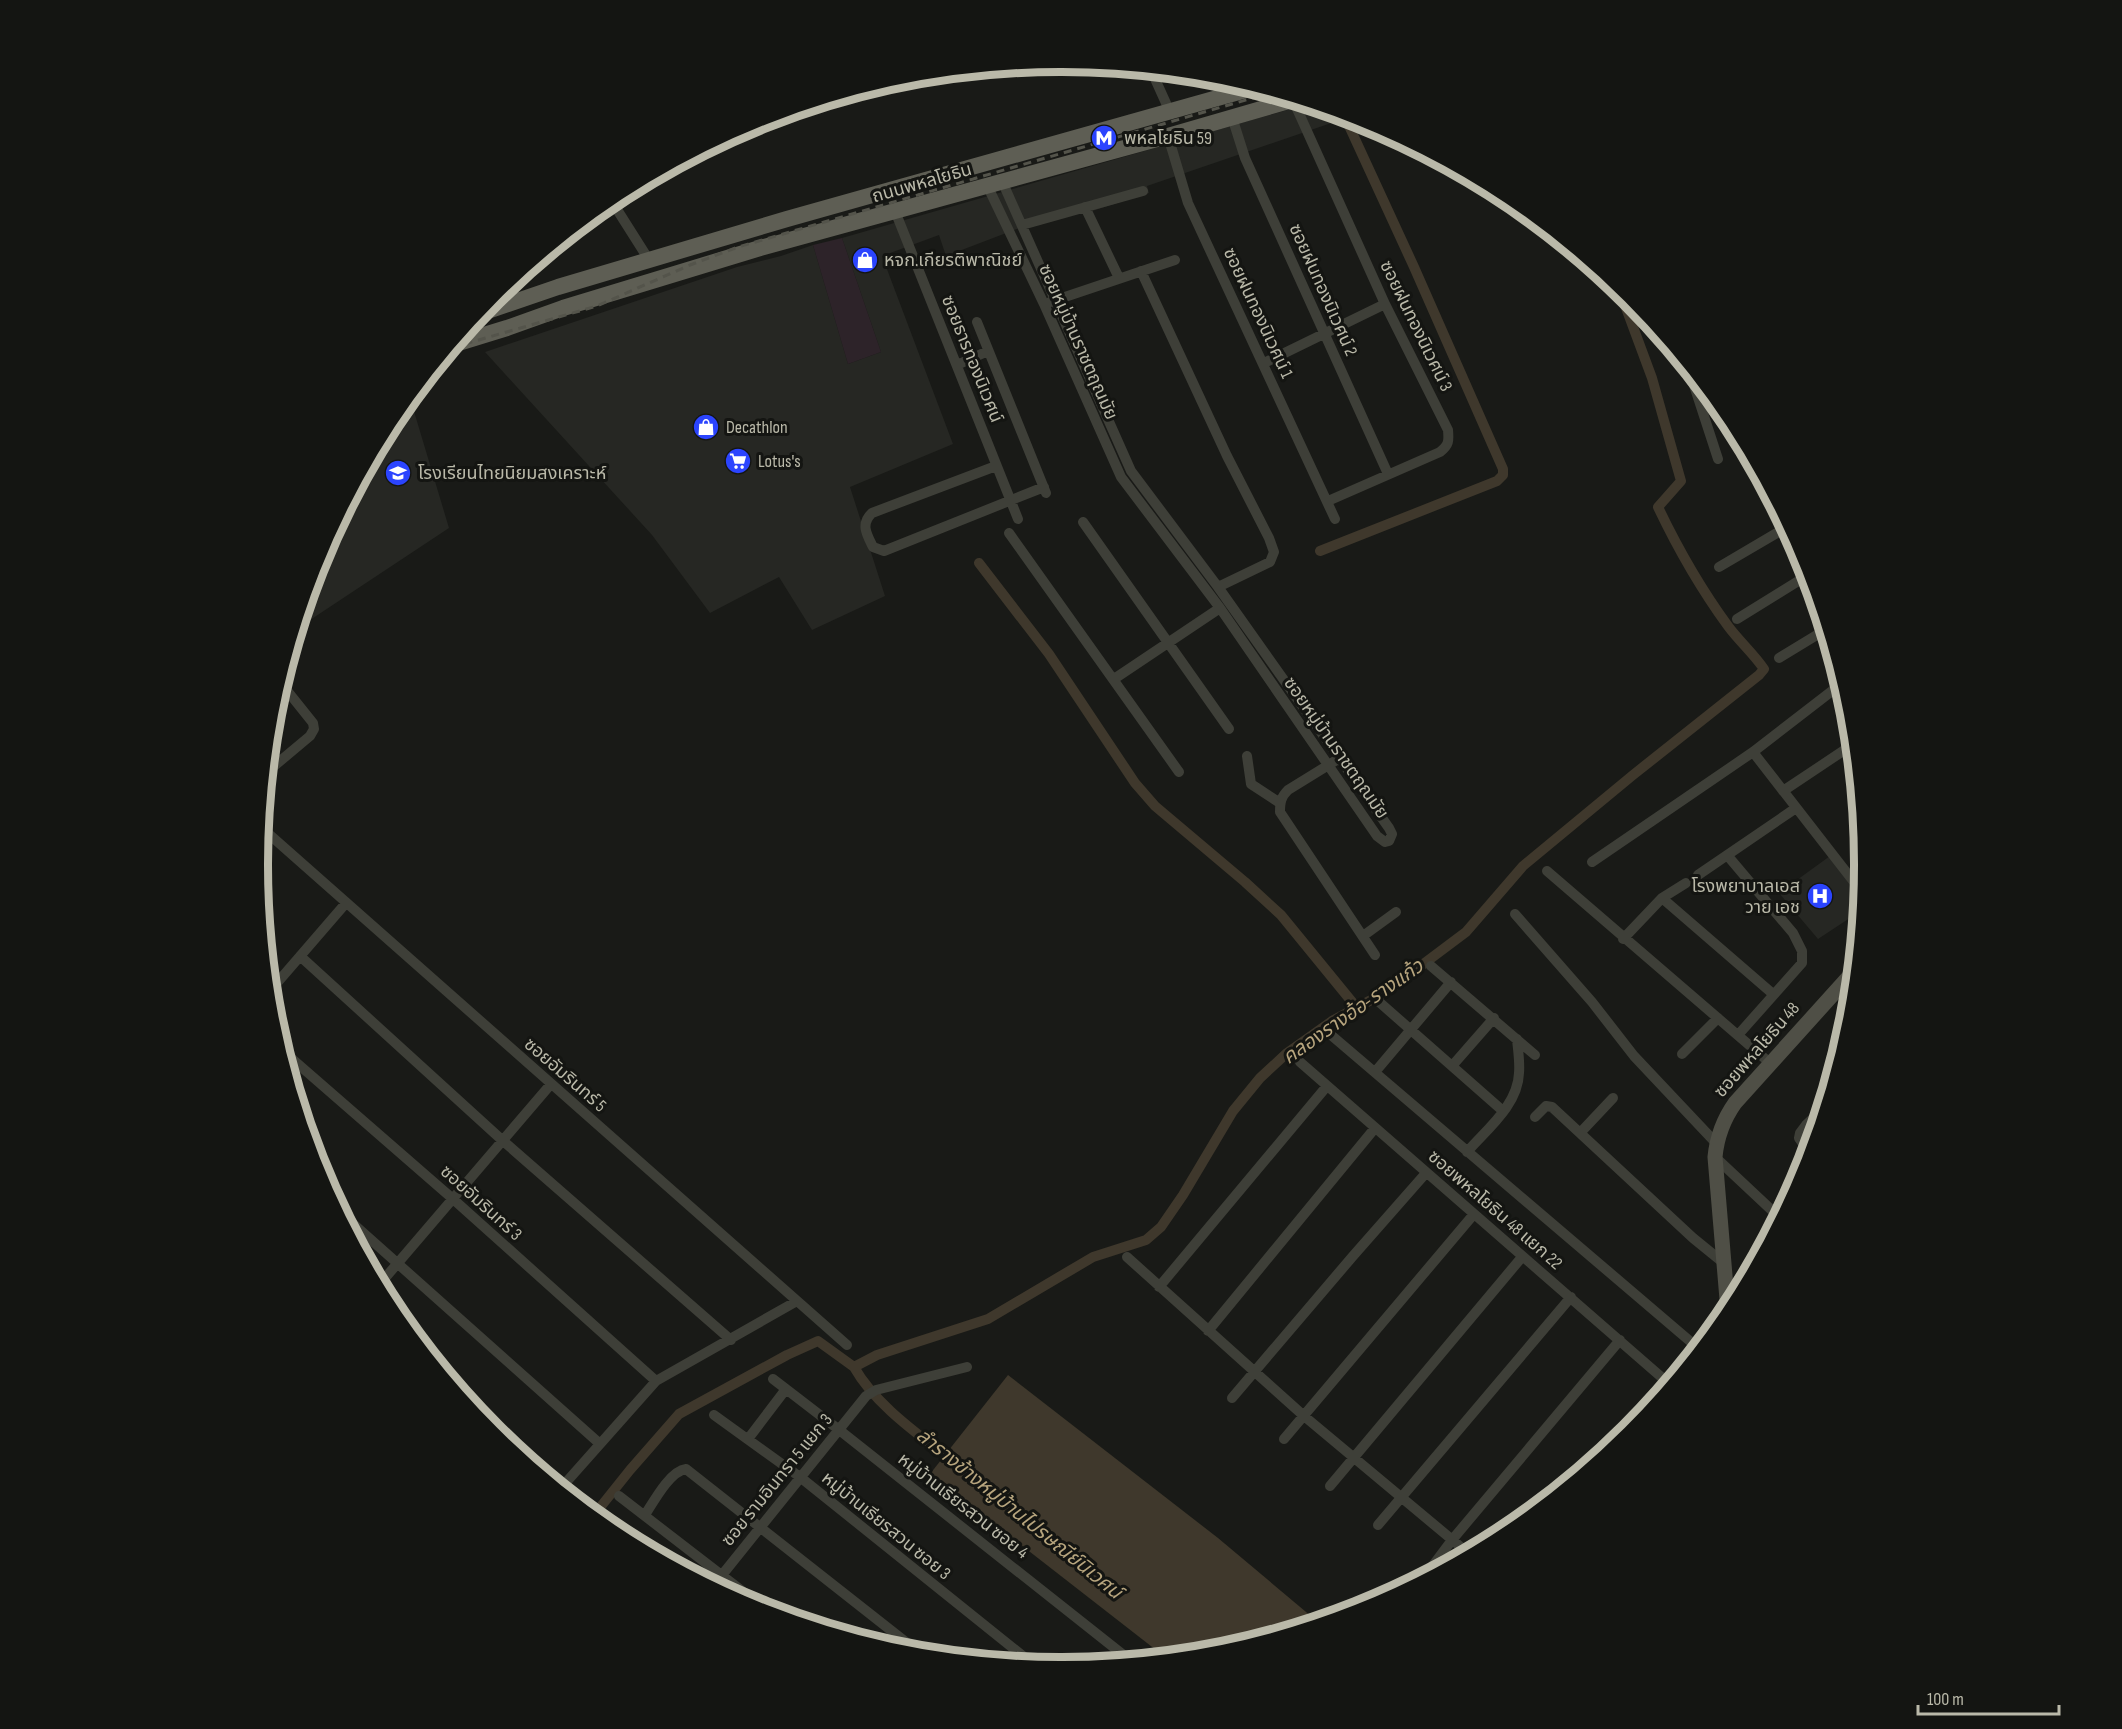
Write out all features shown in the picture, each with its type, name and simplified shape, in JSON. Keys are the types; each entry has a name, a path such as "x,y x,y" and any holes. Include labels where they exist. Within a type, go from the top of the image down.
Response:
{"main road":[{"name":"ถนนพหลโยธิน","path":"498,308 649,260 1238,92"},
{"name":"ถนนพหลโยธิน","path":"466,340 563,308 760,248 1281,103"},
{"name":"ถนนพหลโยธิน","path":"509,296 558,287"},
{"name":"ถนนพหลโยธิน","path":"481,325 563,308"}],"street":[{"path":"1155,78 1170,111"},
{"name":"ซอยฝนทองนิเวศน์ 3","path":"1297,108 1385,304 1448,430 1449,441 1447,447 1440,452 1328,501"},
{"name":"ซอยฝนทองนิเวศน์ 2","path":"1232,117 1245,158 1388,474"},
{"name":"ซอยฝนทองนิเวศน์ 1","path":"1168,136 1188,203 1335,519"},
{"name":"ซอยหมู่บ้านราชตฤณมัย","path":"995,183 1022,225 1131,471 1175,538 1220,608 1377,836 1385,842 1389,841 1392,834 1389,828 1218,587 1175,538 1127,485 1115,466 1044,304 995,183"},
{"path":"1022,225 1143,191"},
{"path":"1085,207 1119,278"},
{"path":"617,209 649,260"},
{"name":"ซอยธารทองนิเวศน์","path":"895,211 1018,519"},
{"path":"1044,304 1175,261"},
{"path":"1141,271 1274,552 1270,562 1218,587"},
{"path":"1264,363 1385,304"},
{"path":"977,322 1045,490 1010,500 884,551 873,547 865,528 866,520 872,513 996,466"},
{"path":"957,365 988,351"},
{"path":"1695,389 1718,459"},
{"path":"1083,522 1229,729"},
{"path":"1719,567 1780,531"},
{"path":"1009,533 1179,772"},
{"path":"1737,619 1800,580"},
{"path":"1114,679 1220,608"},
{"path":"1779,658 1818,634"},
{"path":"1275,689 1287,682"},
{"path":"1592,862 1753,752 1833,690"},
{"path":"275,766 310,736 314,729 313,723 288,692"},
{"path":"1783,791 1845,750"},
{"path":"1753,752 1853,881"},
{"path":"1247,756 1251,784 1280,803"},
{"path":"1341,758 1288,790 1282,796 1280,812 1375,955"},
{"path":"1698,875 1796,808"},
{"name":"ซอยอัมรินทร์ 5","path":"269,834 847,1345"},
{"path":"1727,855 1793,933 1802,951 1802,963 1738,1035"},
{"path":"1547,871 1623,939 1770,1063"},
{"path":"1623,939 1662,898 1686,883"},
{"path":"1662,898 1773,994"},
{"path":"278,982 346,903"},
{"path":"1363,936 1396,912"},
{"path":"1515,914 1592,1002 1634,1056 1716,1150 1774,1211"},
{"path":"300,956 502,1140 731,1340"},
{"path":"1431,966 1535,1055"},
{"name":"ซอยพหลโยธิน 48","path":"1727,1294 1716,1150 1722,1124 1731,1109 1770,1063 1845,981"},
{"path":"1375,1072 1451,982"},
{"path":"1378,1001 1503,1111"},
{"path":"1452,1066 1494,1018"},
{"path":"1682,1054 1718,1018"},
{"path":"1331,1035 1693,1343"},
{"path":"1467,1152 1512,1100 1517,1088 1519,1073 1517,1039"},
{"name":"ซอยอัมรินทร์ 3","path":"294,1062 453,1199 656,1381"},
{"name":"ซอยพหลโยธิน 48 แยก 22","path":"1300,1062 1664,1379"},
{"path":"386,1278 551,1084"},
{"path":"1159,1287 1328,1086"},
{"path":"1580,1133 1613,1098"},
{"path":"1535,1117 1548,1106 1693,1238 1725,1264"},
{"path":"1802,1143 1799,1138 1800,1133 1810,1122"},
{"path":"1208,1331 1376,1128"},
{"path":"1232,1398 1426,1173"},
{"path":"1284,1439 1474,1214"},
{"path":"356,1226 600,1443"},
{"path":"1127,1257 1304,1416 1462,1548"},
{"path":"1330,1486 1522,1257"},
{"path":"1378,1525 1571,1297"},
{"path":"566,1482 656,1381 797,1301"},
{"path":"1435,1563 1620,1340"},
{"name":"ซอย รามอินทรา 5 แยก 3","path":"719,1579 838,1429 871,1393 967,1367"},
{"name":"หมู่บ้านเธียรสวน ซอย 4","path":"773,1380 1122,1654"},
{"path":"748,1439 786,1389"},
{"name":"หมู่บ้านเธียรสวน ซอย 3","path":"714,1415 800,1478 1022,1656"},
{"path":"645,1515 672,1476 679,1470 686,1469 906,1642"},
{"path":"619,1496 739,1588"},
{"path":"1115,1655 1118,1651"}],"shaded area":[{"path":"1295,108 1336,121 1147,186 1149,193 1092,211 1087,202 946,256 939,235 882,256 953,444 850,487 885,596 812,630 779,577 710,613 652,535 485,352 737,267 813,245 848,364 881,352 842,238"},
{"path":"842,238 881,352 848,364 813,245"},
{"name":"โรงเรียนไทยนิยมสงเคราะห์","path":"413,408 449,528 307,622 329,561 350,514 375,468"},
{"name":"โรงพยาบาลเอส วาย เอช","path":"1830,856 1853,887 1852,917 1818,939 1779,893"}],"water":[{"path":"1008,1375 1218,1538 1311,1616 1216,1642 1157,1651 930,1474"}],"waterway":[{"path":"1320,551 1497,481 1503,475 1503,469 1414,267 1349,126"},
{"name":"คลองรางอ้อ-รางแก้ว","path":"600,1508 679,1414 787,1355 818,1341 854,1367 877,1355 988,1319 1093,1257 1146,1240 1161,1227 1183,1195 1233,1111 1260,1078 1287,1053 1332,1021 1386,992 1466,932 1523,866 1759,675 1764,669 1708,598 1658,507 1681,481 1652,378 1627,310"},
{"path":"979,563 1049,654 1135,783 1155,806 1281,915 1357,1008"},
{"name":"ลำรางข้างหมู่บ้านไปรษณีย์นิเวศน์","path":"854,1367 874,1395 956,1464"}],"railway":[{"path":"463,345 597,306 690,265 738,247 1257,97"}],"place":[{"name":"พหลโยธิน 59","path":"1104,138"},
{"name":"หจก.เกียรติพาณิชย์","path":"865,260"},
{"name":"Decathlon","path":"706,427"},
{"name":"Lotus's","path":"738,461"},
{"name":"โรงเรียนไทยนิยมสงเคราะห์","path":"398,473"},
{"name":"โรงพยาบาลเอส วาย เอช","path":"1820,896"}]}
